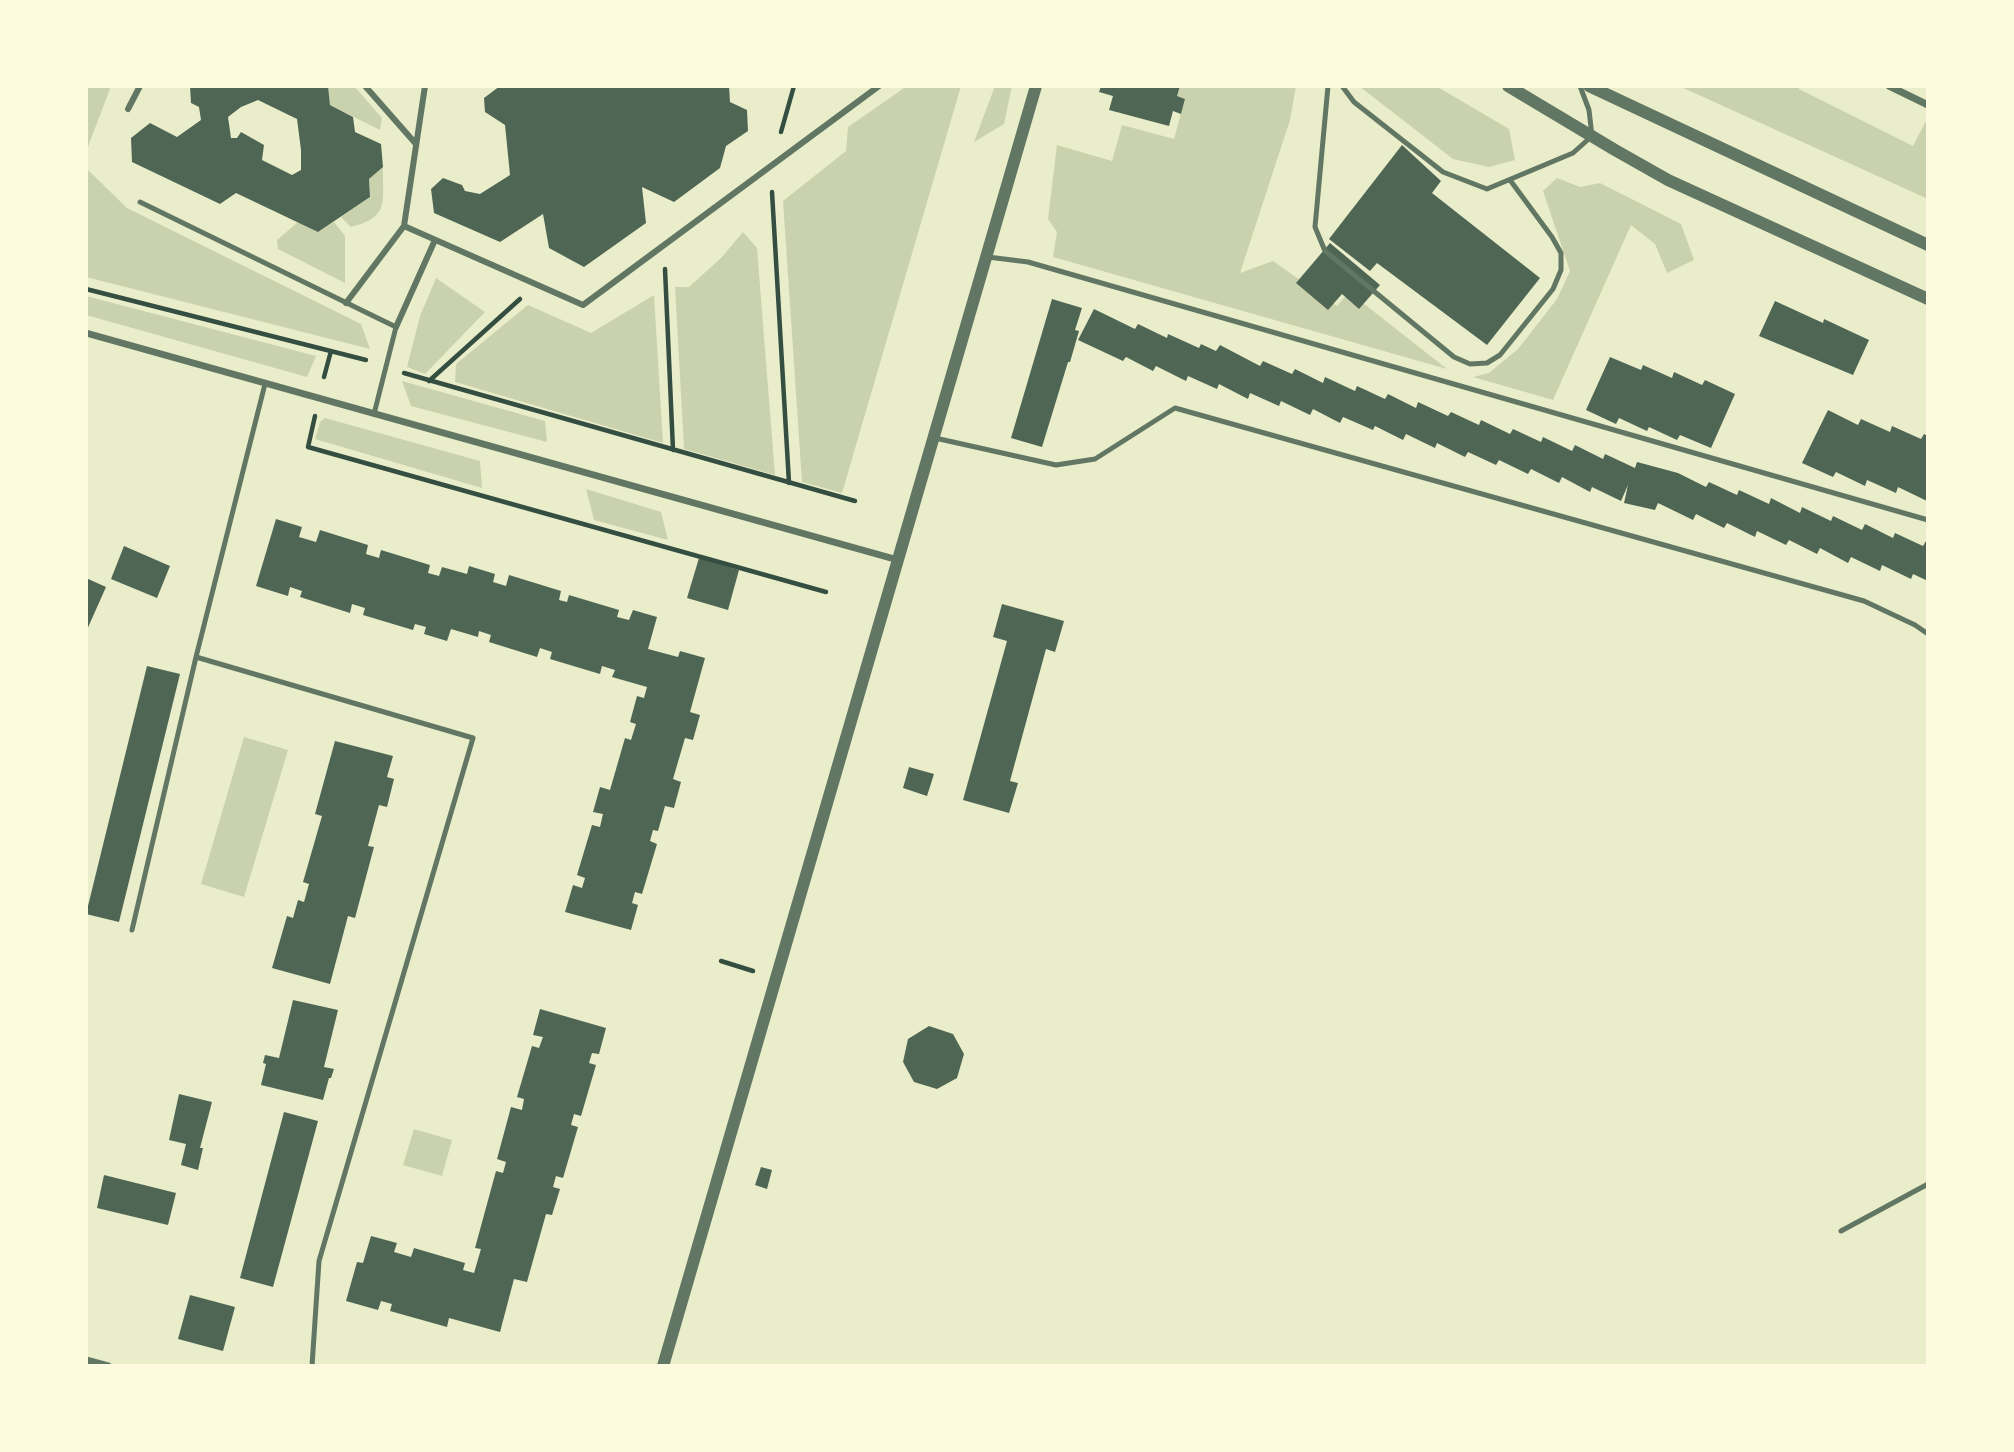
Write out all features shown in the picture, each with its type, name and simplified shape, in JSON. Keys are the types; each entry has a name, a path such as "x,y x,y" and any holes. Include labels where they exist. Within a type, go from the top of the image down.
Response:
{"street":[{"path":"128,110 140,86"},
{"path":"365,86 416,144"},
{"path":"346,303 404,226 425,86"},
{"path":"404,226 583,306 879,86"},
{"path":"663,1366 1036,86"},
{"path":"1508,86 1668,180 1928,299"},
{"path":"1589,86 1928,245"},
{"path":"1889,86 1928,105"},
{"path":"396,327 435,240"},
{"path":"86,333 899,561"},
{"path":"86,1360 107,1366"}],"lane":[{"path":"1328,86 1315,227 1325,251 1454,358 1470,364 1487,363 1500,355 1553,289 1561,270 1561,253 1552,237 1510,180"},
{"path":"1342,86 1353,102 1443,172 1487,189 1573,153 1592,136 1589,110 1580,86"},
{"path":"140,202 396,327 374,414"},
{"path":"987,257 1028,262 1928,520"},
{"path":"132,930 196,657 265,384"},
{"path":"934,438 1056,465 1095,459 1175,408 1864,601 1928,634"},
{"path":"196,657 473,738 319,1261 312,1366"},
{"path":"1841,1231 1928,1184"}],"path":[{"path":"789,483 770,167 794,86"},
{"path":"664,245 673,450"},
{"path":"429,380 537,285"},
{"path":"86,289 386,365 409,375 855,501"},
{"path":"331,351 308,447 826,592"},
{"path":"721,961 761,973"}],"green space":[{"path":"86,86 111,86 86,152"},
{"path":"328,86 354,86 382,118 380,130 330,105"},
{"path":"907,86 961,86 842,493 802,482 783,201 846,151 848,127"},
{"path":"995,86 1012,86 1004,124 974,142"},
{"path":"1180,86 1296,86 1290,120 1240,273 1273,261 1337,306 1349,292 1447,369 1053,257 1057,232 1048,219 1057,145 1112,161 1122,125 1174,139 1185,99 1177,96"},
{"path":"1359,86 1436,86 1509,129 1515,160 1489,167 1453,159"},
{"path":"1679,86 1799,86 1799,89 1913,146 1925,123 1928,124 1928,199"},
{"path":"383,167 382,206 373,218 351,227 341,217 370,197 369,179"},
{"path":"86,168 127,208 361,324 370,349 86,277"},
{"path":"1557,178 1580,187 1600,183 1681,224 1694,260 1667,273 1655,244 1631,225 1553,400 1473,377 1489,373 1518,349 1557,299 1570,271 1543,191"},
{"path":"298,222 318,232 334,222 345,236 345,283 278,249 277,240"},
{"path":"743,232 757,248 775,475 684,449 675,287 689,287 721,258"},
{"path":"436,278 485,312 425,374 407,367 420,316"},
{"path":"654,295 663,443 455,382 456,364 528,305 591,333"},
{"path":"86,296 316,356 307,377 86,315"},
{"path":"402,381 545,421 547,442 411,406"},
{"path":"325,418 480,461 482,488 315,439 320,422"},
{"path":"586,489 661,512 668,540 594,520"},
{"path":"244,737 288,750 244,897 201,884"},
{"path":"414,1129 452,1140 442,1176 403,1165"}],"building":[{"path":"190,86 328,86 330,105 353,117 355,132 381,144 383,167 369,179 370,197 318,232 236,193 220,204 132,162 131,138 150,123 177,137 201,120 199,107 191,103","holes":["258,100 297,119 301,170 292,175 262,160 264,145 241,132 237,138 231,138 228,117 241,107"]},
{"path":"500,86 729,86 730,102 747,110 748,131 726,146 720,168 674,202 642,187 646,223 584,267 549,248 543,214 500,242 434,213 431,189 443,178 462,185 465,191 480,194 510,175 505,125 485,112 484,98"},
{"path":"1101,86 1180,86 1177,96 1185,99 1181,114 1173,111 1169,126 1109,110 1113,96 1099,92"},
{"path":"1402,145 1441,181 1432,193 1540,278 1487,345 1377,263 1370,271 1329,239"},
{"path":"1330,243 1380,285 1359,309 1342,294 1328,310 1296,283"},
{"path":"1052,299 1082,308 1075,330 1079,331 1042,447 1011,438"},
{"path":"1775,301 1823,323 1824,319 1869,340 1853,375 1759,336"},
{"path":"1094,309 1135,329 1138,324 1167,338 1168,334 1199,348 1201,344 1216,351 1220,345 1260,366 1263,361 1292,374 1295,369 1323,383 1325,377 1355,391 1357,386 1385,399 1388,394 1416,408 1418,402 1448,416 1451,412 1479,425 1481,420 1510,434 1513,429 1541,442 1543,437 1572,451 1575,445 1603,459 1605,454 1635,468 1637,462 1678,473 1706,487 1709,482 1737,495 1739,490 1769,504 1771,498 1800,513 1802,507 1831,521 1833,516 1862,530 1865,524 1893,538 1895,533 1923,546 1926,541 1928,581 1913,574 1911,579 1882,565 1880,571 1851,557 1848,563 1820,548 1817,554 1789,540 1786,545 1757,531 1755,537 1727,523 1724,528 1696,514 1693,520 1658,503 1655,510 1624,503 1628,485 1621,501 1592,487 1590,492 1562,477 1559,483 1531,469 1528,474 1499,460 1496,465 1468,452 1465,457 1437,443 1435,448 1406,434 1403,440 1375,426 1373,430 1343,417 1340,423 1313,409 1310,415 1281,401 1279,406 1250,393 1248,399 1219,384 1217,389 1188,376 1186,381 1156,366 1153,371 1126,357 1123,361 1078,340"},
{"path":"1610,357 1641,370 1643,365 1672,378 1674,372 1702,385 1705,380 1735,394 1711,448 1680,435 1677,440 1649,427 1647,431 1619,418 1616,424 1586,410"},
{"path":"1828,410 1858,425 1861,419 1890,432 1892,426 1921,439 1924,434 1928,436 1927,501 1898,487 1896,493 1867,480 1865,486 1836,472 1833,477 1802,463"},
{"path":"276,519 302,527 299,537 316,542 320,530 368,545 366,554 379,558 381,550 430,565 428,573 439,576 442,567 467,574 469,566 495,574 493,582 506,586 509,575 561,591 559,600 567,602 569,595 619,610 617,617 629,620 633,610 657,617 648,649 678,657 680,651 705,658 690,712 700,715 693,740 685,738 673,779 681,782 674,808 665,806 658,831 653,830 650,841 657,844 642,894 635,892 632,903 638,905 631,930 565,912 573,885 582,888 585,878 577,875 592,825 600,827 603,814 593,812 600,787 610,790 625,738 631,740 636,724 630,722 637,696 644,698 647,687 612,677 615,670 602,666 600,674 550,659 552,652 540,648 537,657 489,642 491,635 479,631 478,637 451,629 447,641 424,634 426,627 415,624 413,630 363,615 365,608 352,604 350,613 300,597 302,591 290,587 288,596 256,586"},
{"path":"124,546 170,566 157,598 111,579"},
{"path":"699,558 739,570 728,610 687,598"},
{"path":"86,578 106,587 86,632"},
{"path":"1002,604 1064,621 1055,652 1046,649 1010,781 1018,783 1009,813 963,800 1007,641 993,637"},
{"path":"147,666 180,674 119,922 86,914"},
{"path":"335,741 393,756 387,777 394,779 387,807 379,805 368,846 374,847 355,918 348,916 330,984 272,968 287,916 293,918 298,900 304,902 309,884 303,882 322,816 315,814"},
{"path":"909,767 934,774 927,796 903,788"},
{"path":"293,1000 338,1010 324,1067 334,1069 323,1100 261,1085 266,1064 263,1063 265,1055 279,1058"},
{"path":"540,1009 606,1028 599,1054 592,1053 589,1063 596,1065 581,1116 574,1114 571,1125 578,1127 563,1178 556,1176 553,1187 560,1189 552,1215 546,1214 527,1282 514,1279 500,1332 449,1318 447,1327 390,1311 392,1304 381,1301 378,1310 346,1301 357,1262 363,1263 371,1236 397,1243 394,1252 411,1257 414,1248 465,1263 463,1270 474,1273 481,1249 475,1248 496,1171 503,1173 506,1162 497,1159 511,1107 522,1110 524,1099 517,1097 532,1046 539,1048 543,1037 533,1035"},
{"path":"929,1026 953,1034 964,1054 957,1078 937,1089 914,1082 903,1062 908,1039"},
{"path":"179,1094 212,1102 200,1148 203,1148 198,1170 181,1165 186,1144 169,1140"},
{"path":"284,1112 318,1121 273,1287 240,1278"},
{"path":"761,1167 772,1170 767,1189 755,1185"},
{"path":"104,1175 176,1193 168,1225 97,1208"},
{"path":"190,1295 235,1307 223,1351 178,1339"}]}
